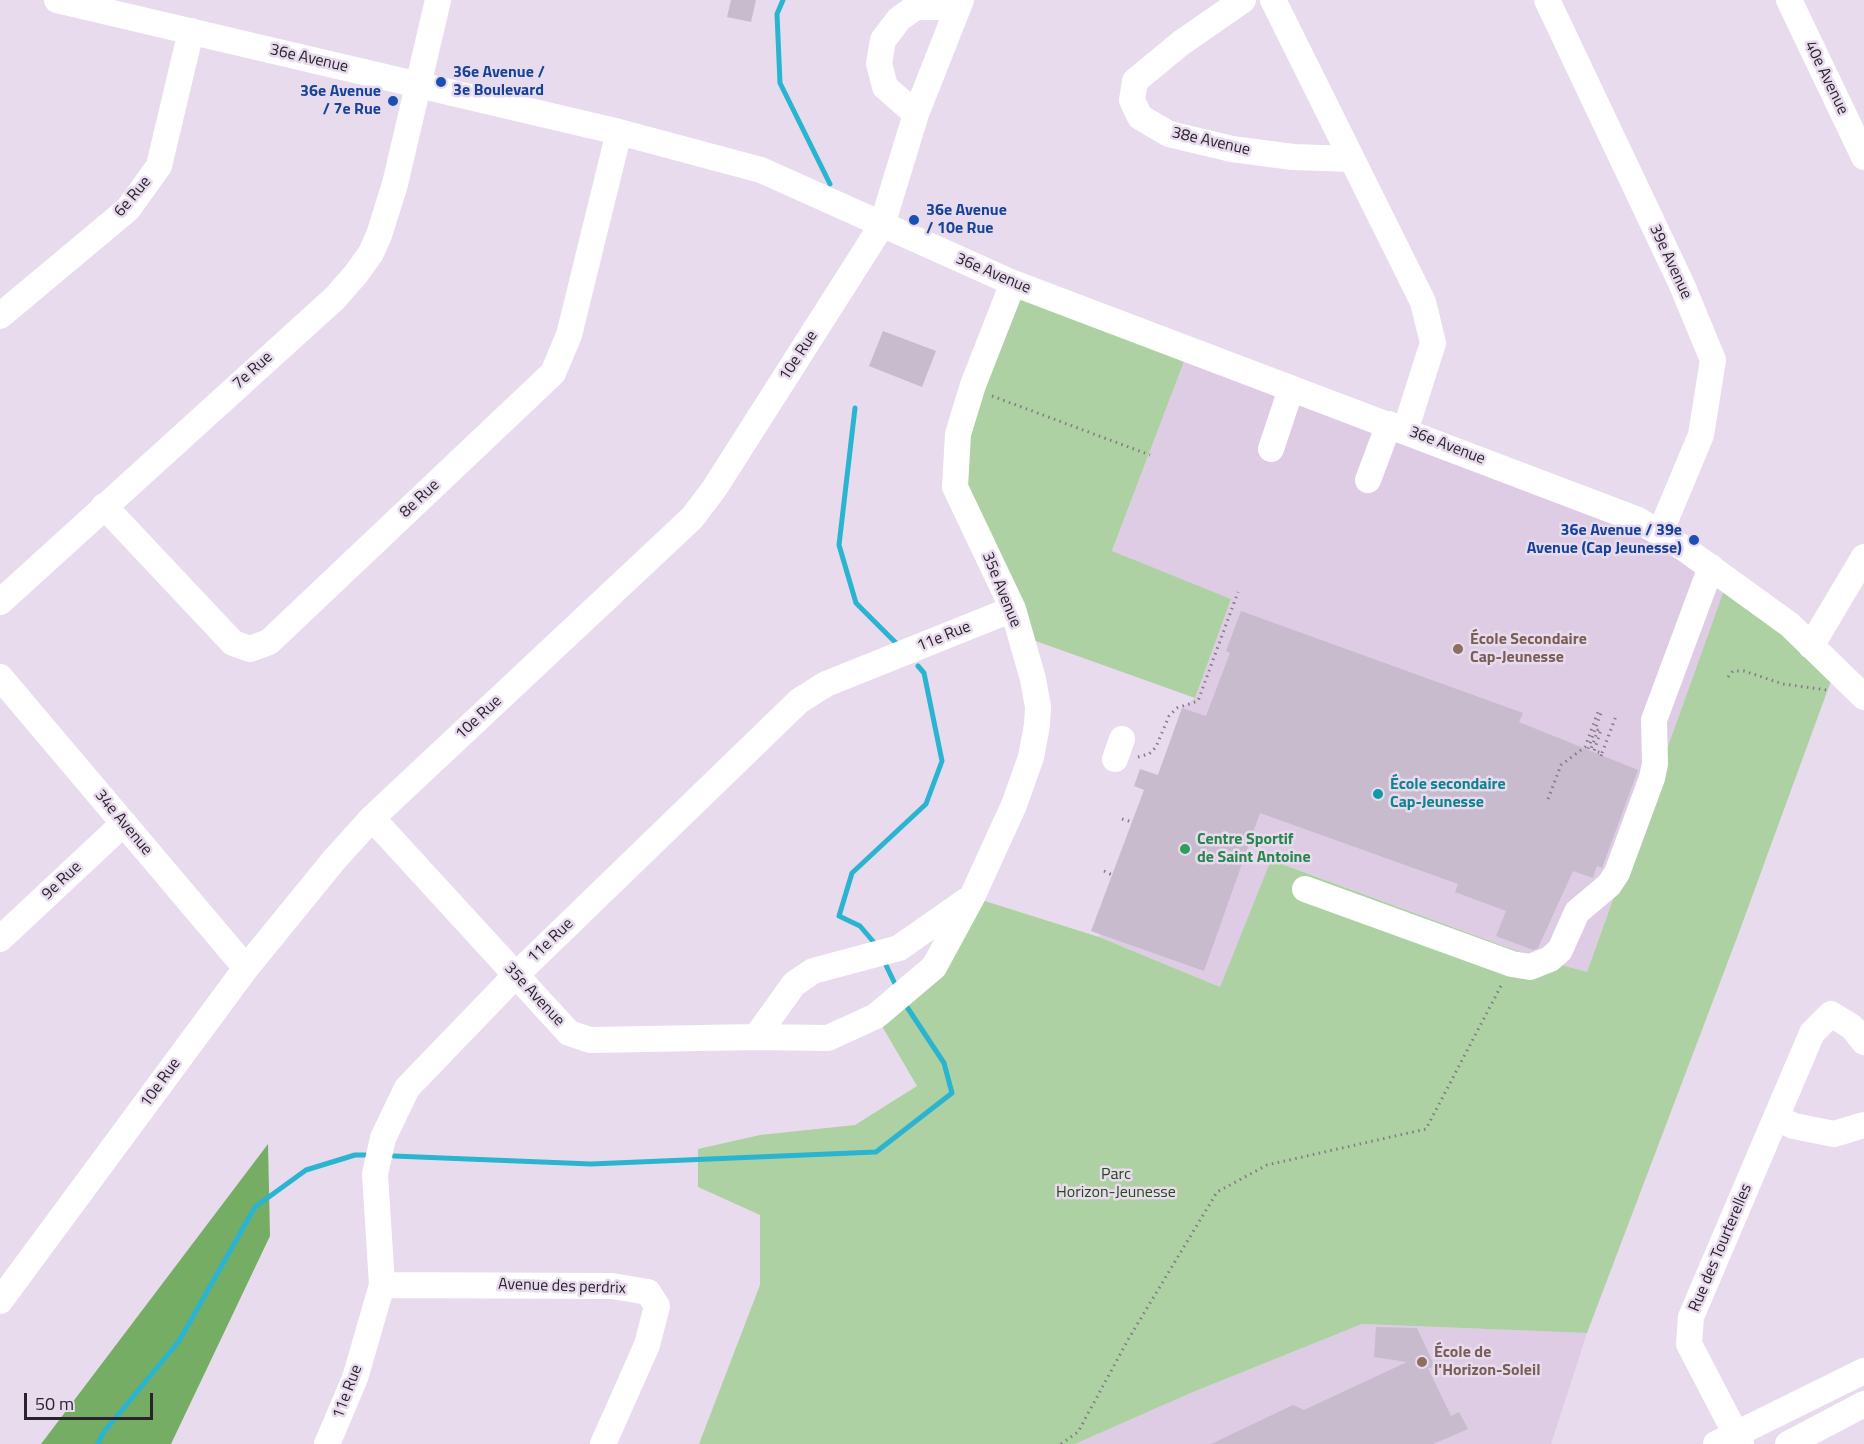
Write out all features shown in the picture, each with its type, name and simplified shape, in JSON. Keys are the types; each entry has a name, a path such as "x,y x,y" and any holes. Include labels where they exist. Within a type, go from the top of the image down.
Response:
{"street":[{"name":"36e Avenue","path":"57,0 619,132 761,170 1013,283 1638,520 1711,567 1790,625 1864,698"},
{"name":"7e Rue","path":"0,602 335,298 371,254 387,212 438,0"},
{"name":"38e Avenue","path":"1243,0 1180,43 1135,81 1132,100 1140,117 1169,134 1232,149 1293,158 1352,159"},
{"path":"1273,0 1423,302 1434,343 1397,428 1368,480"},
{"name":"39e Avenue","path":"1547,0 1682,285 1713,360 1701,435 1660,533"},
{"name":"40e Avenue","path":"1789,0 1864,157"},
{"name":"10e Rue","path":"0,1301 246,968 372,818 692,518 714,489 882,225 916,114 959,4 916,7 899,19 883,40 879,63 885,87 916,114"},
{"name":"6e Rue","path":"0,316 128,209 159,166 191,31"},
{"name":"8e Rue","path":"104,506 233,643 250,649 269,642 553,373 569,335 619,132"},
{"name":"35e Avenue","path":"372,818 569,1034 590,1040 756,1036 782,1039 828,1038 876,1016 934,967 972,897 1014,805 1031,757 1037,725 1038,707 1034,679 1013,609 955,487 958,434 973,385 1013,283"},
{"path":"1271,449 1291,389"},
{"path":"1811,646 1864,557"},
{"path":"1305,889 1512,964 1530,967 1550,959 1560,950 1577,912 1609,885 1617,873 1652,778 1655,764 1654,720 1711,567"},
{"name":"11e Rue","path":"327,1444 355,1378 382,1285 375,1174 383,1138 407,1088 515,976 800,701 826,684 1013,609"},
{"name":"34e Avenue","path":"0,677 246,968"},
{"name":"9e Rue","path":"0,939 124,823"},
{"path":"756,1036 794,984 813,970 899,948 972,897"},
{"name":"Rue des Tourterelles","path":"1731,1441 1689,1344 1691,1317 1812,1033 1831,1014 1852,1028 1864,1042"},
{"path":"1776,1118 1794,1126 1834,1134 1864,1125"},
{"name":"Avenue des perdrix","path":"382,1285 612,1286 648,1292 657,1306 647,1345 603,1444"},
{"path":"1731,1441 1864,1371"},
{"path":"1788,1444 1864,1404"}],"path":[{"path":"986,393 1150,455"},
{"path":"1124,752 1149,754 1156,747 1169,716 1177,708 1198,700 1238,592"},
{"path":"1728,677 1733,671 1744,671 1783,684 1832,690"},
{"path":"1548,799 1561,765 1585,747 1600,710 1588,748 1591,749 1598,730 1601,730 1594,751 1602,755 1616,716"},
{"path":"1122,819 1132,822"},
{"path":"1104,872 1112,875"},
{"path":"1061,1444 1078,1432 1129,1338 1217,1192 1267,1166 1426,1129 1512,964"}],"shaded area":[{"name":"École Secondaire Cap-Jeunesse","path":"1188,351 1571,493 1728,579 1587,972 1536,958 1272,860 1220,987 1099,937 1182,708 1195,698 1231,599 1112,552"},
{"name":"École de l'Horizon-Soleil","path":"1362,1324 1587,1333 1551,1444 1075,1444 1193,1392"}],"green space":[{"path":"1013,283 1188,351 1112,551 1231,599 1195,698 1019,635 955,487"},
{"name":"Parc Horizon-Jeunesse","path":"1728,579 1835,670 1738,935 1587,1333 1362,1324 1193,1392 1075,1444 699,1444 760,1285 760,1215 698,1187 698,1149 760,1135 855,1125 917,1086 876,1016 934,967 972,897 1099,937 1220,987 1271,860 1536,958 1587,972"},
{"path":"268,1144 270,1236 171,1444 41,1444"}],"building":[{"path":"731,0 756,0 751,22 727,17"},
{"path":"883,331 936,351 922,387 869,366"},
{"name":"École secondaire Cap-Jeunesse","path":"1241,611 1523,713 1519,722 1638,770 1602,868 1597,866 1593,878 1573,871 1538,948 1533,950 1496,936 1506,911 1455,892 1458,884 1260,813 1204,971 1091,931 1144,790 1134,786 1140,769 1158,775 1182,708 1206,716 1230,653 1226,651"},
{"path":"1376,1327 1417,1328 1435,1367 1428,1368 1451,1416 1459,1412 1468,1429 1433,1444 1211,1444 1293,1405 1304,1410 1407,1362 1374,1357"}],"waterway":[{"path":"783,0 777,14 780,83 830,184"},
{"path":"855,408 839,545 856,603 897,644"},
{"path":"877,946 860,926 839,916 852,873 926,804 942,761 924,673 918,666"},
{"path":"884,961 896,986"},
{"path":"394,1156 591,1164 876,1152 952,1093 944,1063 905,1004"},
{"path":"98,1444 103,1433 179,1341 255,1207 306,1170 355,1155 365,1155"}],"place":[{"name":"36e Avenue / 3e Boulevard","path":"441,82"},
{"name":"36e Avenue / 7e Rue","path":"393,101"},
{"name":"36e Avenue / 10e Rue","path":"914,220"},
{"name":"36e Avenue / 39e Avenue (Cap Jeunesse)","path":"1694,540"},
{"name":"École Secondaire Cap-Jeunesse","path":"1458,649"},
{"name":"École secondaire Cap-Jeunesse","path":"1378,794"},
{"name":"Centre Sportif de Saint Antoine","path":"1185,849"},
{"name":"École de l'Horizon-Soleil","path":"1422,1362"}]}
